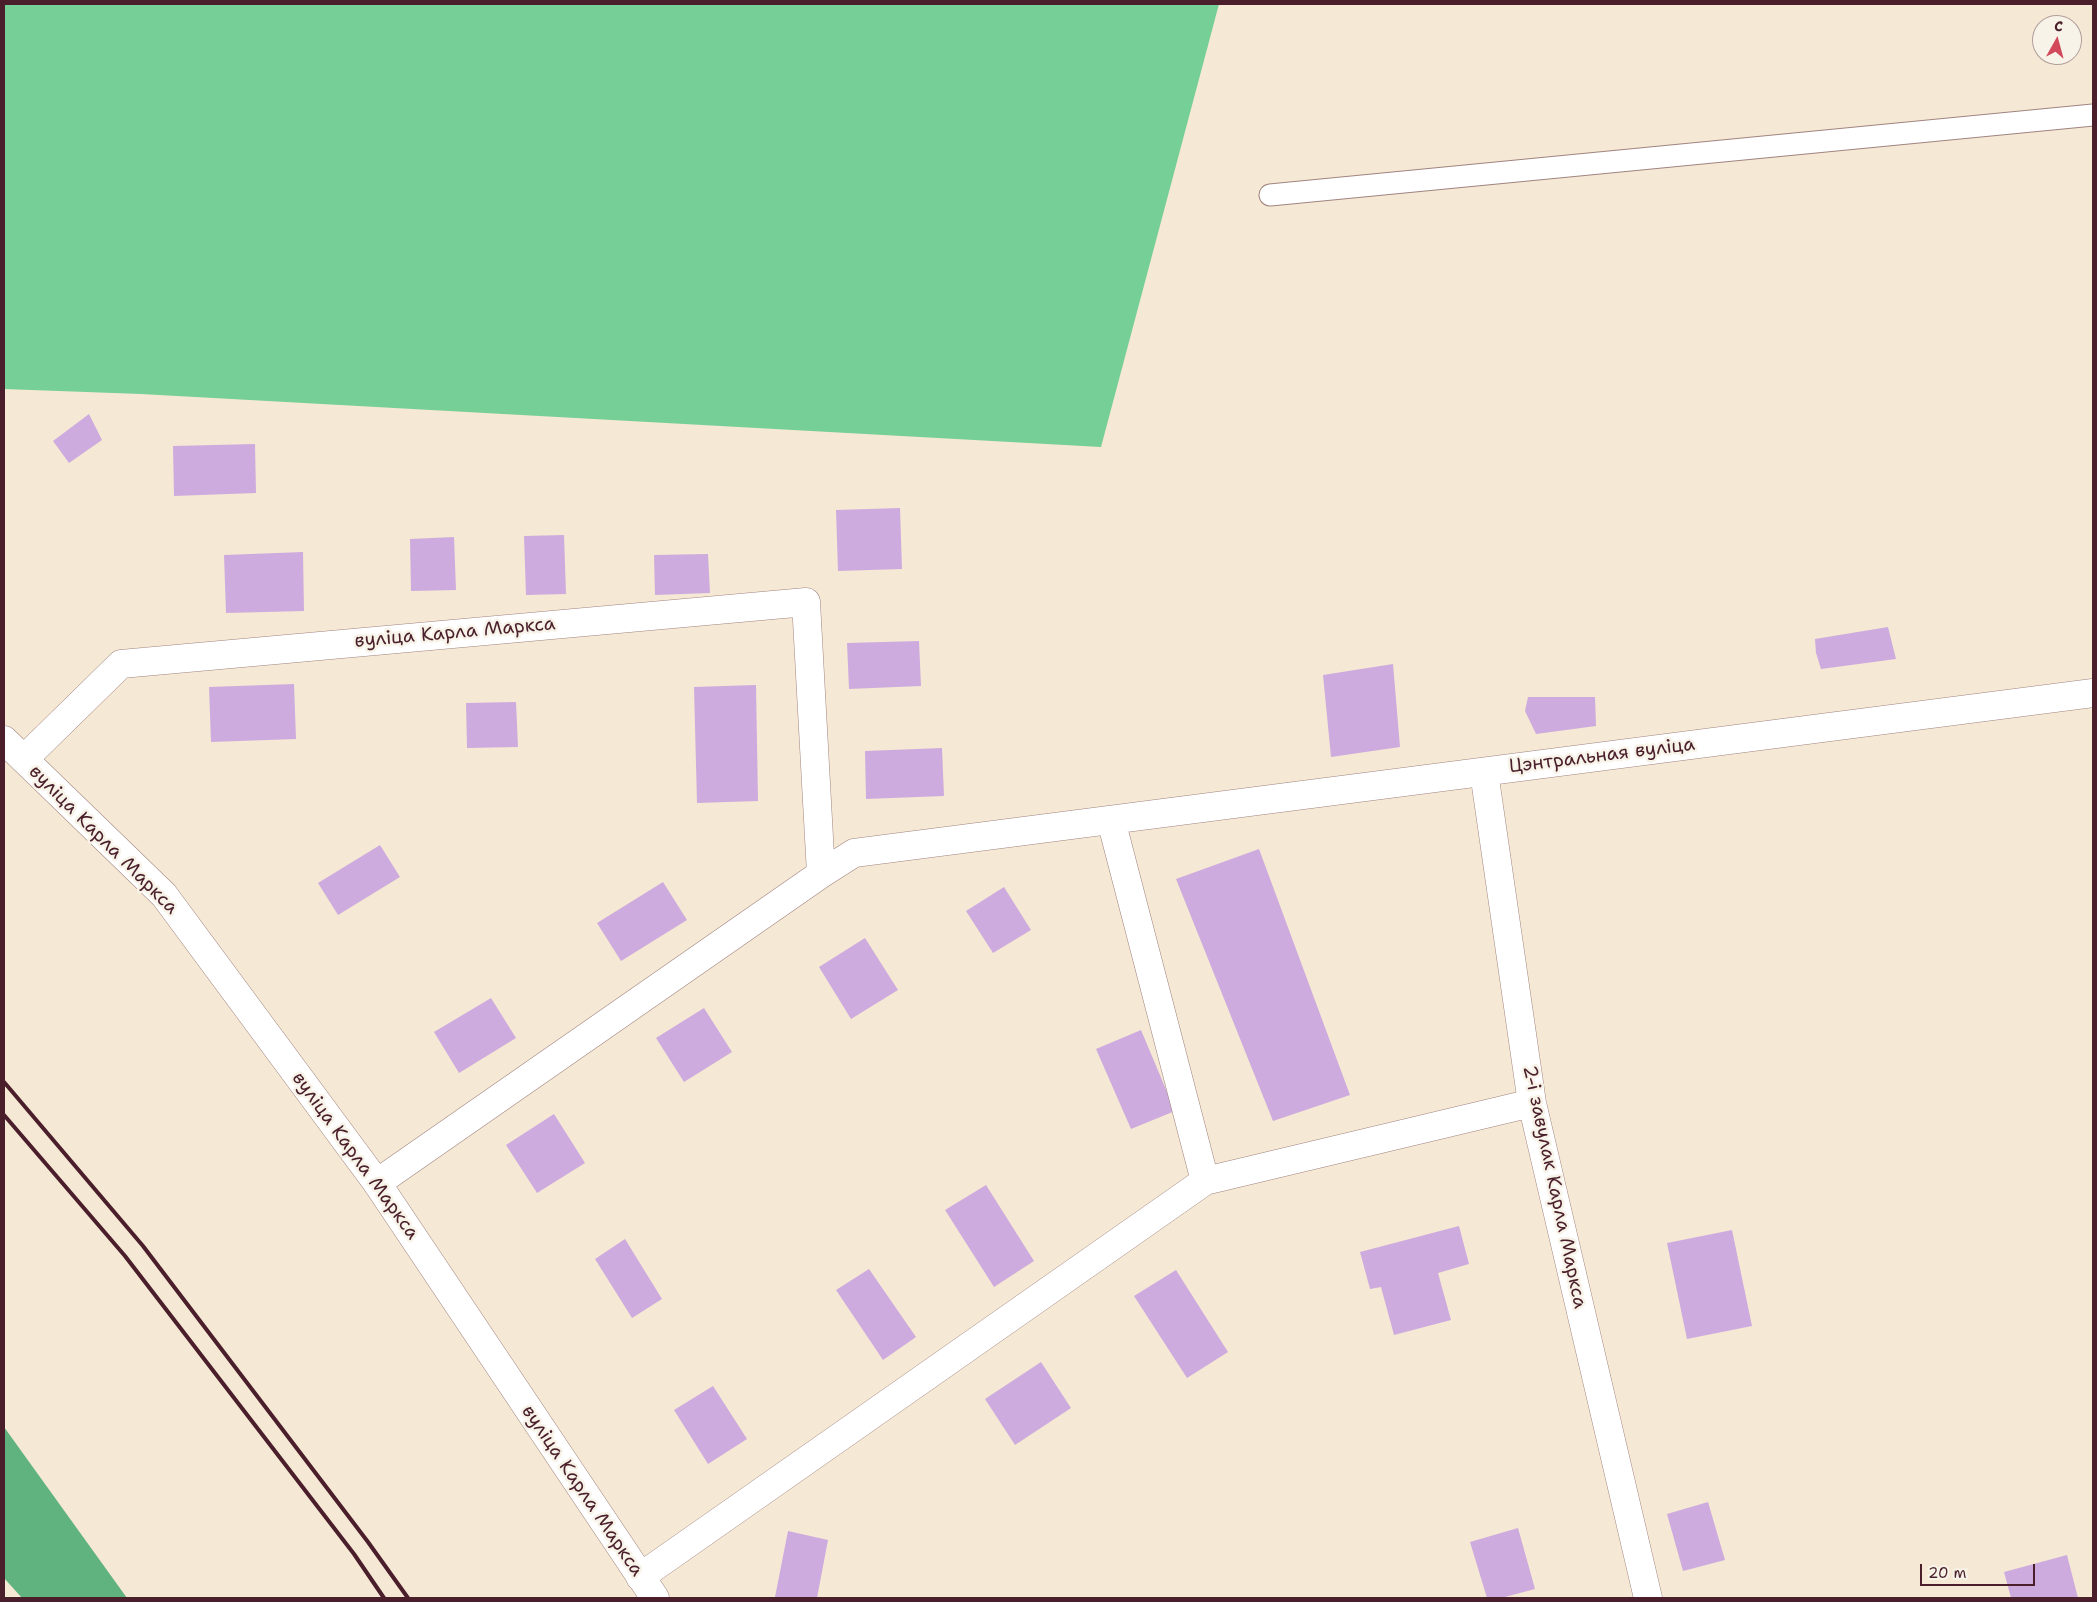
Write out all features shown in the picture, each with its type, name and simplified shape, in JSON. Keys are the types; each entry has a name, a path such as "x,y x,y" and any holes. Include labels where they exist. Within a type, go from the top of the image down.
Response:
{"street":[{"name":"вуліца Карла Маркса","path":"647,1588 377,1182 164,895 24,759 120,664 806,602 821,874"},
{"name":"Цэнтральная вуліца","path":"377,1182 854,853 2093,693"},
{"path":"4,740 24,759"},
{"name":"2-і завулак Карла Маркса","path":"1484,772 1532,1103 1648,1598"},
{"path":"1110,820 1205,1181"},
{"path":"647,1588 1205,1181 1532,1103"}],"lane":[{"path":"1270,195 2093,115"}],"green space":[{"path":"4,4 1219,4 1101,447 141,394 4,389"},
{"path":"4,1427 127,1598 22,1598 4,1578"}],"building":[{"path":"89,414 102,440 69,463 53,441"},
{"path":"255,444 256,493 174,496 173,446"},
{"path":"900,508 902,569 838,571 836,510"},
{"path":"564,535 566,594 526,595 524,536"},
{"path":"454,537 456,590 411,591 410,539"},
{"path":"303,552 304,611 226,613 224,555"},
{"path":"708,554 710,593 655,595 654,555"},
{"path":"1888,627 1896,659 1821,669 1816,653 1815,639"},
{"path":"919,641 921,686 849,689 847,643"},
{"path":"1393,664 1400,747 1331,757 1323,675"},
{"path":"294,684 296,739 211,742 209,687"},
{"path":"756,685 758,801 697,803 694,687"},
{"path":"1528,697 1595,697 1596,726 1536,734 1525,711"},
{"path":"516,702 518,747 467,748 466,703"},
{"path":"942,748 944,796 866,799 865,751"},
{"path":"380,845 400,877 338,915 318,883"},
{"path":"1259,849 1350,1095 1273,1121 1176,879"},
{"path":"663,882 687,920 621,961 597,923"},
{"path":"1004,887 1031,930 993,953 966,911"},
{"path":"865,938 898,990 851,1019 819,967"},
{"path":"491,998 516,1038 459,1073 434,1032"},
{"path":"704,1008 732,1052 684,1082 656,1038"},
{"path":"1141,1030 1175,1111 1131,1129 1096,1049"},
{"path":"554,1114 585,1163 537,1193 506,1145"},
{"path":"986,1185 1034,1261 994,1287 945,1210"},
{"path":"1459,1226 1469,1264 1438,1273 1451,1320 1394,1335 1381,1287 1370,1289 1360,1252"},
{"path":"1732,1230 1752,1326 1687,1339 1667,1243"},
{"path":"625,1239 662,1299 632,1318 595,1259"},
{"path":"869,1269 916,1337 883,1360 836,1290"},
{"path":"1176,1270 1228,1352 1187,1378 1134,1296"},
{"path":"1041,1362 1071,1408 1015,1445 985,1399"},
{"path":"713,1386 747,1439 708,1464 674,1410"},
{"path":"1708,1502 1725,1560 1683,1571 1667,1514"},
{"path":"1518,1528 1535,1589 1501,1598 1487,1598 1470,1542"},
{"path":"788,1531 828,1540 817,1598 775,1597"},
{"path":"2067,1555 2078,1598 2011,1598 2004,1572"}],"railway":[{"path":"4,1082 143,1246 368,1542 408,1598"},
{"path":"4,1115 125,1256 354,1554 384,1598"}]}
